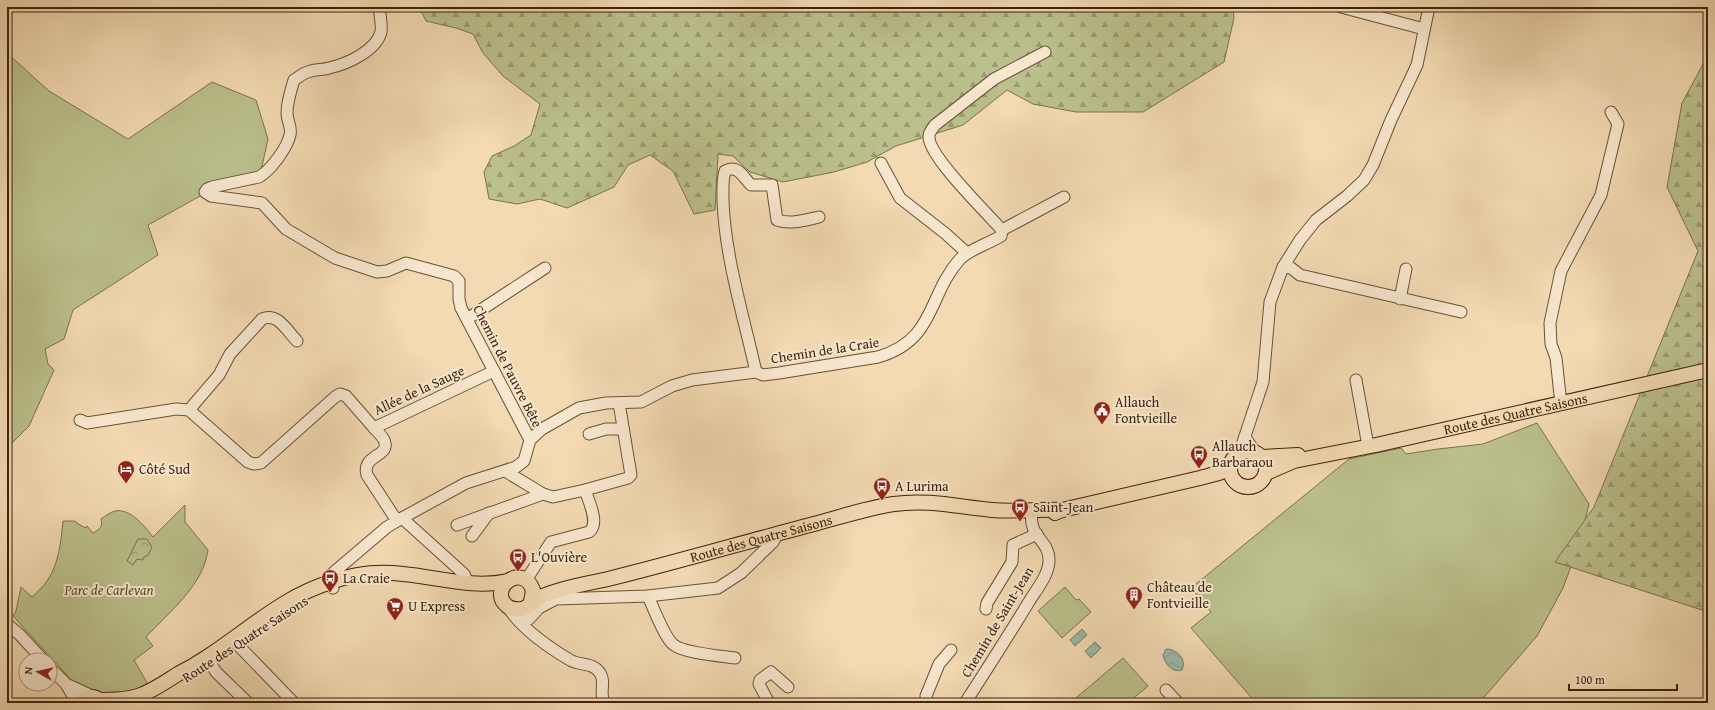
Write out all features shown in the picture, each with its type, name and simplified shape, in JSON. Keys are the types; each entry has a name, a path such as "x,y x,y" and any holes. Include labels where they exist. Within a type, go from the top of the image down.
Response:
{"main road":[{"name":"Route des Quatre Saisons","path":"1200,478 1220,479 1235,482 1246,487 1252,487 1261,482 1266,473 1294,461 1561,404 1708,370"},
{"name":"Route des Quatre Saisons","path":"1239,454 1244,452 1258,455 1323,454"},
{"path":"1235,482 1230,473 1230,468 1234,459 1239,454"},
{"path":"1258,455 1266,467 1266,473"},
{"name":"Route des Quatre Saisons","path":"336,579 403,580 488,591 512,609 525,611 543,595 618,577 778,533 894,504 936,503 1012,511 1035,515 1200,478 1219,473 1230,468"},
{"name":"Route des Quatre Saisons","path":"132,703 158,694 299,595 336,579 390,573 489,584 508,581 517,577 529,583 564,589"},
{"path":"504,602 502,588 508,581"},
{"path":"525,611 534,594 529,583"},
{"name":"Route des Quatre Saisons","path":"93,700 123,699 146,693 208,660"}],"street":[{"name":"Chemin de Pauvre Bête","path":"379,7 380,34 376,42 364,53 343,64 329,69 308,72 294,80 287,114 291,129 290,136 280,155 264,174 259,178 212,187 207,189 206,192 211,196 262,202 286,229 336,258 377,272 387,271 406,262 452,275 459,281 459,299 467,319 530,440"},
{"path":"1341,7 1424,29"},
{"path":"1239,454 1263,382 1269,309 1283,267 1300,240 1316,220 1347,196 1364,180 1373,165 1391,120 1417,65 1429,7"},
{"path":"1002,230 945,167 930,141 929,135 935,125 994,79 1045,52"},
{"path":"1561,404 1556,358 1550,344 1550,323 1561,271 1601,194 1618,124 1611,112"},
{"path":"881,163 900,198 946,234 967,253"},
{"path":"756,372 727,245 722,178 725,171 737,169 751,184 772,185 777,220 782,222 800,221 819,217"},
{"name":"Chemin de la Craie","path":"530,440 542,429 580,408 593,404 641,402 672,386 692,380 756,372 763,374 778,373 878,358 893,353 914,338 922,328 949,275 967,253 1000,236 1002,230 1064,197"},
{"path":"1283,267 1291,268 1300,275 1461,312"},
{"path":"467,319 545,268"},
{"path":"1400,299 1406,269"},
{"path":"189,410 219,375 230,354 262,319 268,316 277,319 297,342"},
{"name":"Allée de la Sauge","path":"400,519 367,475 365,469 368,462 382,452 385,446 385,440 374,428 494,371"},
{"path":"1356,380 1368,446"},
{"path":"80,420 87,423 176,409 189,410 248,462 254,464 261,463 334,397 340,394 346,396 374,428"},
{"path":"505,471 543,494 553,498 628,478 631,475 624,429 618,403"},
{"path":"589,434 606,429 624,429"},
{"path":"1245,438 1258,455"},
{"path":"336,579 387,527 466,483 516,467 524,461 530,440"},
{"path":"529,583 551,542 589,532 593,529 595,523 585,490"},
{"path":"457,524 543,494"},
{"path":"472,536 489,513"},
{"name":"Chemin de Saint-Jean","path":"965,703 1011,632 1047,569 1049,556 1047,549 1032,529 1035,515"},
{"path":"400,519 464,574 466,582"},
{"path":"525,611 529,619 539,608 556,600 648,596 718,588 741,573 773,542 778,533"},
{"path":"986,609 987,602 1012,562 1013,546 1037,534"},
{"path":"648,596 674,645 687,650 735,658"},
{"path":"525,611 538,637 571,660 594,667 599,672 602,676 601,694 604,703"},
{"path":"7,624 20,635 36,652"},
{"path":"234,641 294,703"},
{"path":"929,703 926,701 926,696 939,664 951,650"},
{"path":"208,660 216,672 248,703"},
{"path":"769,703 759,684 760,680 771,672 788,687"},
{"path":"58,676 66,684 93,700"},
{"path":"66,684 77,703"},
{"path":"1166,690 1178,703"}],"green space":[{"path":"419,7 1233,7 1234,18 1224,62 1143,112 1076,112 1033,104 1007,90 963,125 896,146 867,162 834,172 783,182 750,172 733,156 718,154 715,210 694,214 673,171 650,155 628,165 614,187 567,208 540,199 517,204 489,199 484,172 492,156 514,146 531,135 540,104 503,76 483,53 473,34 456,28 426,21"},
{"path":"7,53 49,91 128,139 212,82 256,100 268,139 261,171 211,190 148,225 158,255 73,310 64,339 45,349 48,364 54,370 29,426 7,448"},
{"path":"1708,55 1708,612 1555,562 1594,507 1698,251 1667,187 1682,103"},
{"path":"1537,423 1589,504 1580,542 1563,588 1537,636 1479,703 1256,703 1191,628 1211,612 1191,588 1349,459 1401,448 1406,454 1483,444"},
{"name":"Parc de Carlevan","path":"185,505 185,522 208,550 205,563 192,587 184,598 146,637 153,646 134,660 150,688 139,693 103,695 74,683 58,665 58,652 46,652 13,616 16,611 21,587 32,597 47,581 57,560 63,521 74,521 85,528 87,526 93,533 100,528 102,524 101,519 108,514 115,511 127,512 137,519 153,537"},
{"path":"138,539 147,539 152,547 148,555 143,558 143,560 137,559 133,565 127,561"},
{"path":"1065,587 1076,600 1079,599 1091,612 1062,638 1038,611"},
{"path":"1123,658 1148,686 1128,703 1070,703"}],"water":[{"path":"1082,629 1087,635 1075,646 1070,640"},
{"path":"1095,642 1101,648 1091,658 1085,651"},
{"path":"1166,649 1170,649 1180,655 1183,662 1182,670 1178,671 1172,669 1165,662 1163,655"}],"place":[{"name":"Allauch Fontvieille","path":"1102,425"},
{"name":"Allauch Barbaraou","path":"1199,469"},
{"name":"Côté Sud","path":"126,484"},
{"name":"A Lurima","path":"882,501"},
{"name":"Saint-Jean","path":"1020,522"},
{"name":"L'Ouvière","path":"518,572"},
{"name":"La Craie","path":"330,593"},
{"name":"Château de Fontvieille","path":"1134,610"},
{"name":"U Express","path":"395,621"}]}
